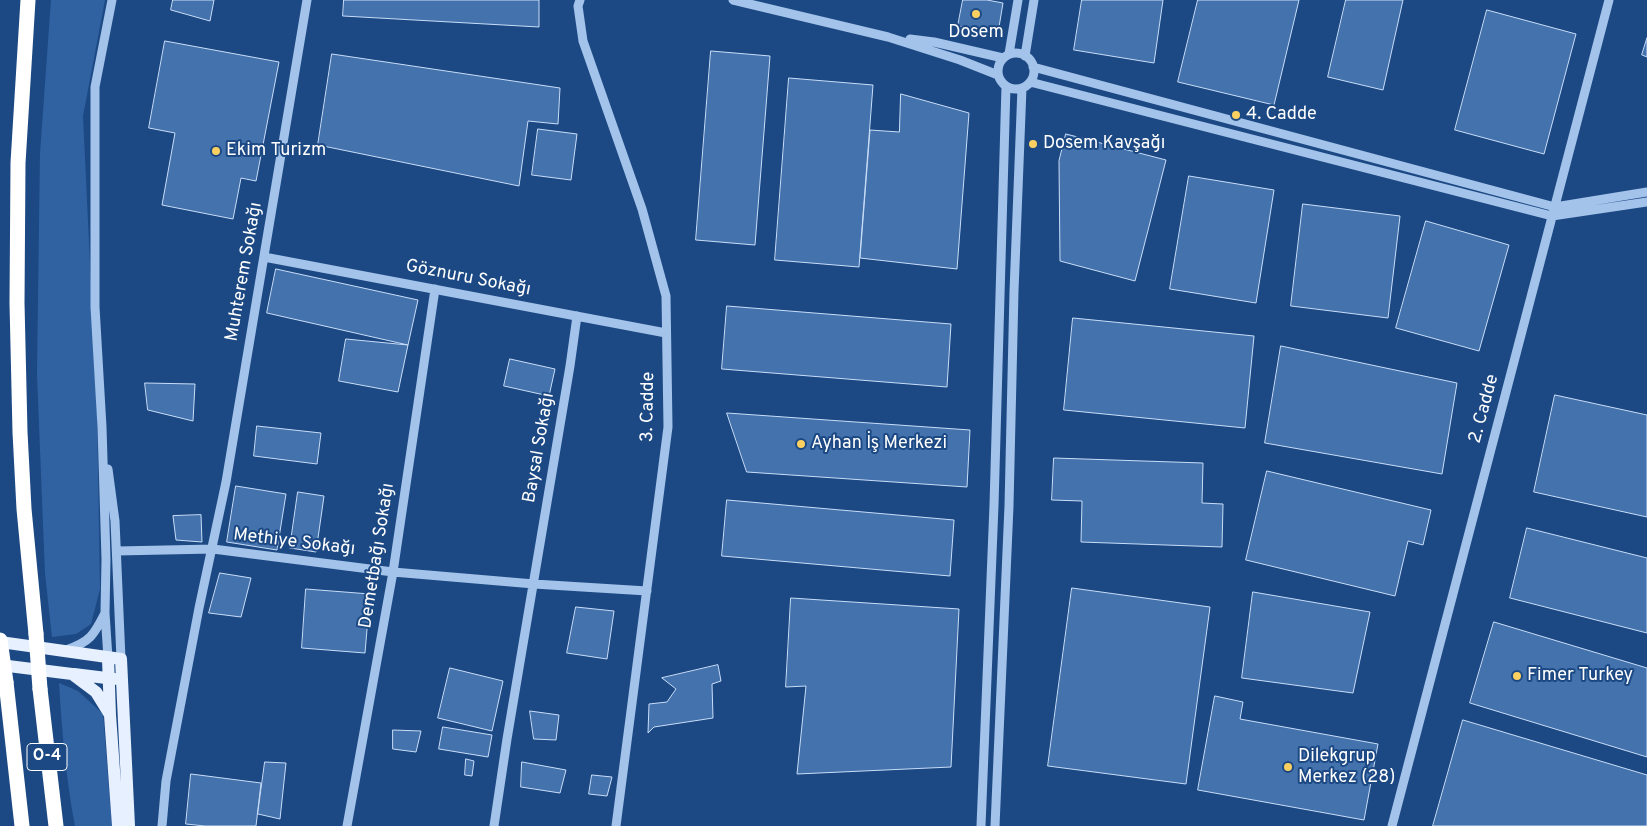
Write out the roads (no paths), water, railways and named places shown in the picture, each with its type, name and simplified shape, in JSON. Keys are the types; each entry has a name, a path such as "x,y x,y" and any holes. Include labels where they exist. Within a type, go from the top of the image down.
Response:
{"highway":[{"name":"O-4","path":"28,0 18,163 17,303 20,432 24,508 40,688 56,826"},
{"name":"O-4","path":"0,641 22,826"}],"main road":[{"path":"0,641 114,658"},
{"path":"114,658 108,678 118,826"},
{"path":"114,658 122,680 129,826"},
{"path":"0,665 122,680"},
{"path":"72,674 96,692 110,715"}],"street":[{"path":"112,0 95,87 95,307 102,427 106,560 105,613 114,658"},
{"name":"Muhterem Sokağı","path":"162,826 166,781 226,482 307,0"},
{"name":"3. Cadde","path":"580,0 578,6 583,41 642,209 666,296 668,427 616,826"},
{"path":"734,0 888,37 960,60 998,75"},
{"path":"1006,56 1018,0"},
{"path":"1025,56 1034,0"},
{"name":"2. Cadde","path":"1392,826 1609,0"},
{"path":"888,37 934,42 1006,56"},
{"path":"1014,53 1025,56 1032,63 1032,78 1026,85 1017,89 1006,86 998,75 999,63 1006,56 1014,53"},
{"path":"1033,67 1537,202 1554,212"},
{"path":"1026,85 1171,119 1536,212 1554,212 1640,200 1647,192"},
{"path":"995,826 1009,496 1014,291 1026,85"},
{"path":"981,826 996,476 1006,86"},
{"path":"1171,119 1174,105"},
{"path":"1307,153 1310,142"},
{"path":"1395,176 1398,165"},
{"path":"1407,179 1410,168"},
{"path":"1536,212 1537,202"},
{"name":"Göznuru Sokağı","path":"264,257 666,333"},
{"name":"Demetbağı Sokağı","path":"347,826 393,572 435,290"},
{"name":"Baysal Sokağı","path":"494,826 577,316"},
{"path":"102,427 115,521 117,551 114,658"},
{"name":"Methiye Sokağı","path":"117,551 213,549 393,572 647,591"},
{"path":"63,651 83,644 96,631 105,613"}],"place":[{"name":"Dosem","path":"976,14"},
{"name":"4. Cadde","path":"1236,115"},
{"name":"Dosem Kavşağı","path":"1033,144"},
{"name":"Ekim Turizm","path":"216,151"},
{"name":"Ayhan İş Merkezi","path":"801,444"},
{"name":"Fimer Turkey","path":"1517,676"},
{"name":"Dilekgrup Merkez (28)","path":"1288,767"}]}
